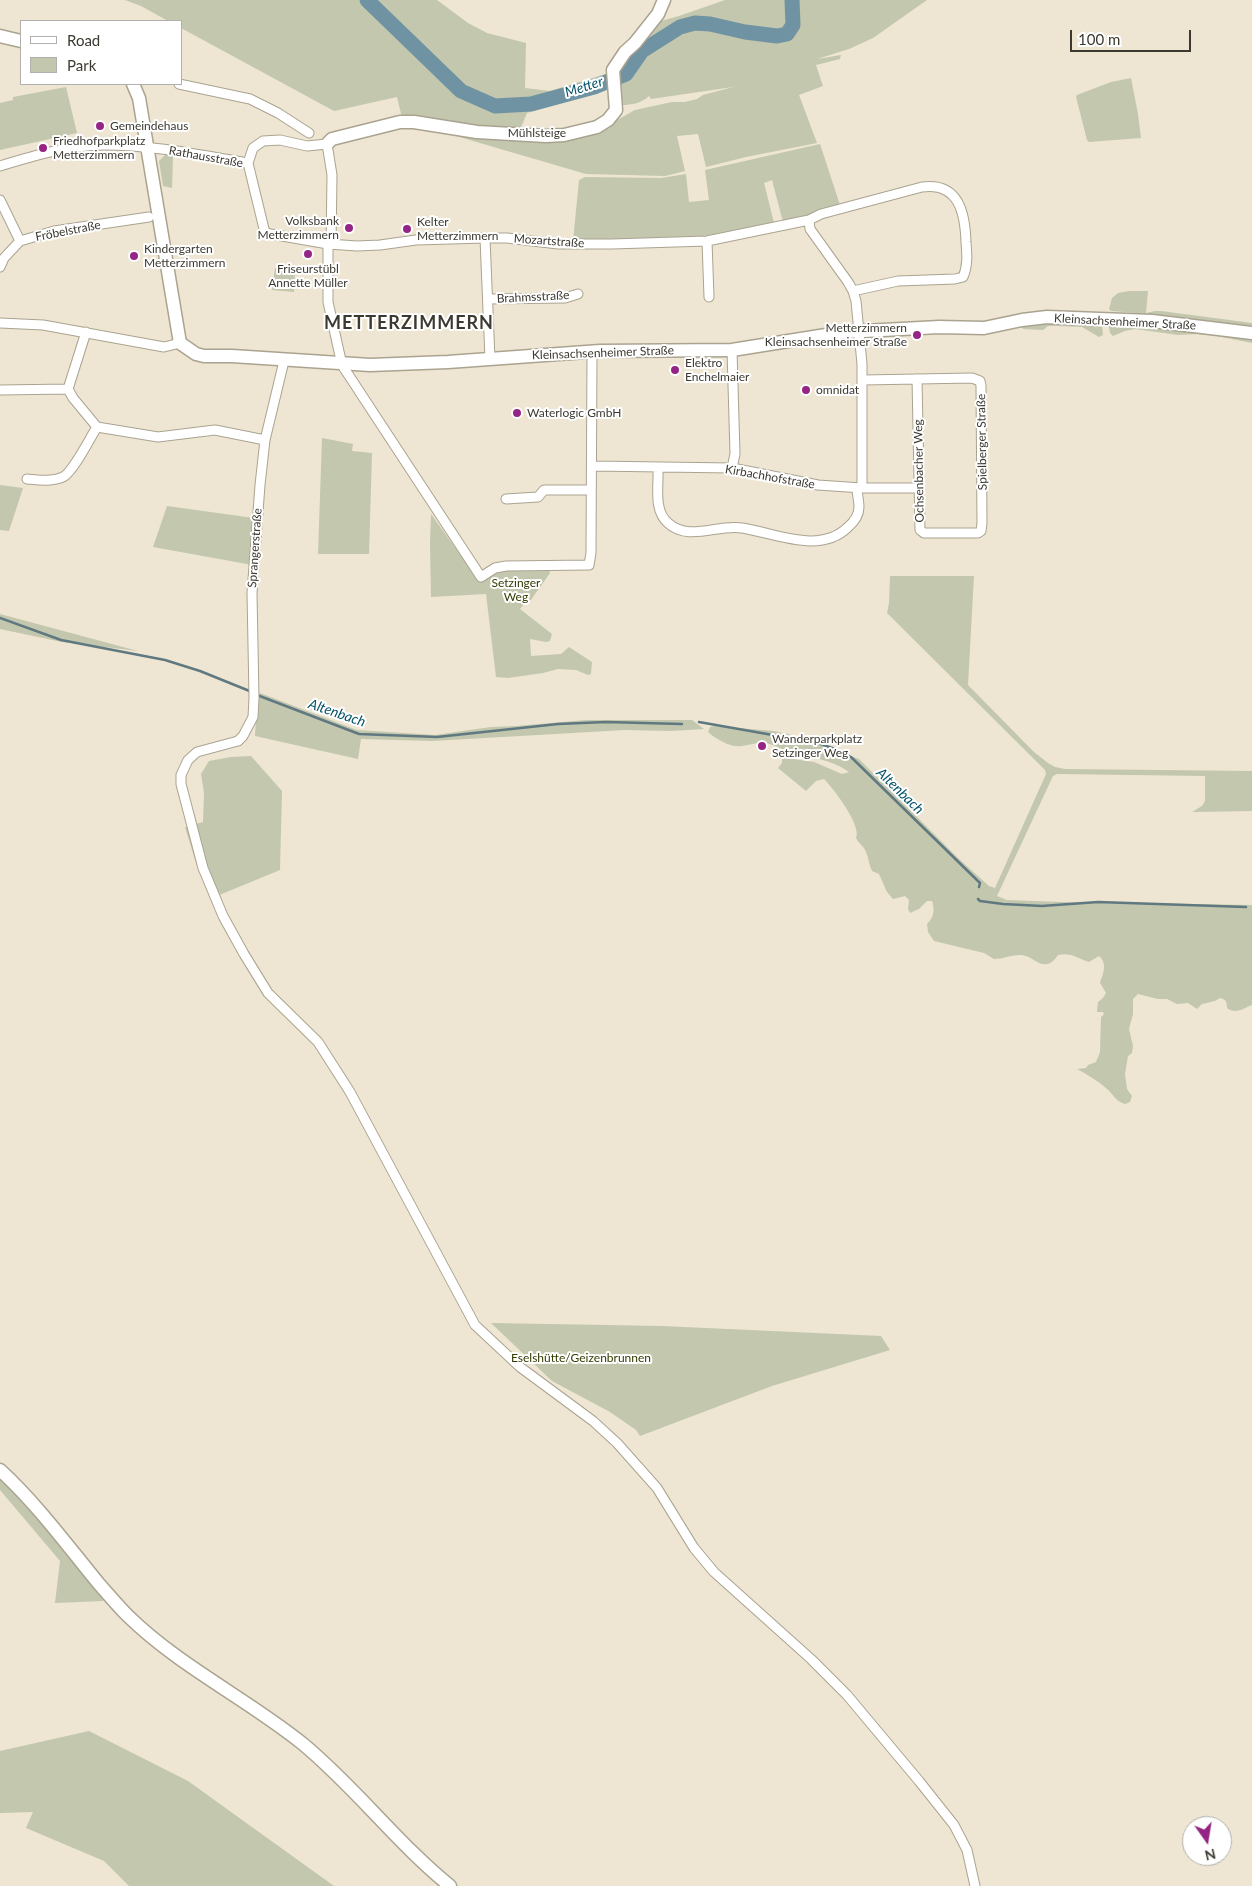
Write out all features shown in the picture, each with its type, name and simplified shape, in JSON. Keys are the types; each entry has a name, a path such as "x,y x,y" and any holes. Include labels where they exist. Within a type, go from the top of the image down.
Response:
{"main road":[{"name":"Mühlsteige","path":"327,144 332,139 400,122 414,122 477,132 546,136 564,135 597,127 608,120 616,110 613,70 625,52 635,43 658,14 664,0"},
{"path":"0,36 20,41"},
{"path":"132,85 139,98 180,344"},
{"name":"Kleinsachsenheimer Straße","path":"180,344 196,354 204,356 232,356 342,365 399,365 592,351 732,350 858,332 939,327 984,328 1022,320 1047,318 1152,321 1252,334"},
{"path":"0,1470 30,1500 125,1614 148,1635 193,1670 288,1732 311,1751 342,1778 422,1862 450,1886"}],"street":[{"path":"182,85 250,99 278,113 309,133"},
{"path":"248,163 253,148 263,141 280,140 307,146 327,144 332,175 328,302 342,365 481,577 495,568 506,566 589,565 591,553 592,490 592,351"},
{"name":"Rathausstraße","path":"0,166 64,149 102,145 146,146 248,163 265,233 330,244"},
{"name":"Mozartstraße","path":"330,244 364,246 416,240 485,238 507,238 578,245 707,240 809,220 821,214 900,192 934,185 950,192 959,203 964,216 967,251 966,271 963,277 955,279 898,281 853,291"},
{"path":"0,200 20,241"},
{"name":"Fröbelstraße","path":"0,267 4,258 20,241 54,232 149,217"},
{"path":"658,468 658,501 663,518 675,528 690,532 732,527 798,540 826,540 840,534 853,521 859,508 863,380 853,291 845,276 810,229 809,220"},
{"path":"485,238 490,359"},
{"path":"707,240 709,297"},
{"name":"Brahmsstraße","path":"488,299 565,298 578,294"},
{"path":"0,323 43,325 157,347 180,344"},
{"path":"86,332 68,389 97,428 158,437 215,430 266,440"},
{"path":"732,350 735,454 732,468"},
{"name":"Sprangerstraße","path":"284,361 266,440 260,485 252,593 253,717 243,736 238,741 197,752 188,760 181,775 183,792 204,868 223,916 268,993 318,1042 350,1092 475,1326 520,1367 593,1421 617,1443 657,1488 694,1548 714,1572 811,1659 847,1695 954,1825 972,1866 974,1886"},
{"name":"Spielberger Straße","path":"863,380 972,378 981,384 981,531"},
{"name":"Ochsenbacher Weg","path":"917,379 921,532 924,534 974,533 981,531"},
{"path":"0,390 68,389"},
{"path":"27,479 51,480 64,476 97,428"},
{"name":"Kirbachhofstraße","path":"592,466 732,468 818,485 859,488 919,488"},
{"path":"506,499 538,498 544,490 592,490"}],"green space":[{"path":"125,0 437,0 468,23 487,33 526,43 525,88 550,91 609,73 612,86 527,113 519,132 402,118 397,97 334,111 182,29 182,20 166,20 141,6"},
{"path":"725,0 927,0 873,38 849,49 817,59 841,55 840,59 816,65 823,86 799,95 817,143 706,167 698,134 677,136 685,171 665,176 586,174 456,136 456,134 522,139 576,140 575,137 610,128 610,124 635,110 672,102 685,102 733,87 651,99 649,96 636,103 622,105 616,110 613,70 661,21"},
{"path":"1131,78 1141,138 1089,142 1077,95 1111,82"},
{"path":"66,87 77,133 0,150 0,103 13,100 13,97"},
{"path":"820,144 840,205 806,219 783,222 772,180 764,183 774,223 693,238 573,241 579,180 585,177 661,178 686,174 689,202 709,200 705,170"},
{"path":"166,154 173,156 172,188 163,186 159,161"},
{"path":"275,268 295,270 294,292 272,290"},
{"path":"1148,291 1146,313 1161,311 1252,323 1252,326 1111,311 1109,309 1112,298 1118,293"},
{"path":"1022,324 1102,325 1103,335 1099,337 1082,327 1048,326 1043,330 1023,329"},
{"path":"1124,324 1252,338 1252,343 1217,336 1178,335 1135,329 1113,336 1110,333 1109,326"},
{"path":"322,438 353,444 352,451 372,453 369,554 318,554"},
{"path":"0,485 23,488 9,531 0,530"},
{"path":"167,506 261,519 258,566 153,547"},
{"name":"Setzinger Weg","path":"431,514 472,571 481,580 495,570 549,570 550,573 531,600 528,599 520,609 552,634 550,641 546,642 530,639 531,656 561,654 569,647 592,662 591,674 588,675 576,670 558,669 508,678 496,677 486,594 431,597"},
{"path":"890,576 974,576 968,685 1034,752 1055,767 1065,769 1252,771 1252,811 1192,812 1202,806 1205,801 1205,776 1057,774 1053,776 997,896 1007,900 1061,902 1252,905 1252,1005 1234,1011 1227,1008 1226,1001 1220,998 1202,1004 1197,1009 1188,1003 1177,1004 1167,999 1158,999 1138,994 1133,999 1133,1014 1129,1029 1133,1046 1132,1053 1128,1056 1125,1074 1127,1089 1132,1096 1130,1102 1125,1104 1119,1101 1100,1083 1077,1069 1086,1068 1088,1065 1096,1062 1100,1052 1101,1017 1104,1014 1103,1012 1097,1012 1098,1002 1106,993 1100,983 1104,965 1099,956 1089,962 1063,954 1058,955 1048,964 1043,964 1024,955 994,959 984,953 934,941 928,932 927,924 933,913 932,901 927,901 919,909 910,913 908,909 909,900 905,896 893,899 887,892 879,874 872,871 865,850 856,838 857,832 851,817 824,779 816,781 806,791 778,768 782,763 782,758 786,758 814,762 842,774 849,772 827,761 768,744 759,743 733,746 719,740 708,732 710,727 715,726 774,731 792,735 859,759 959,859 989,886 995,888 1046,774 1045,770 887,613"},
{"path":"0,614 138,651 62,642 0,629"},
{"path":"260,693 357,730 435,735 491,727 586,720 692,720 704,729 671,731 625,730 432,741 361,739 358,759 255,736 257,701"},
{"path":"251,756 282,791 280,870 212,898 196,863 185,827 203,822 204,793 201,774 209,761"},
{"name":"Eselshütte/Geizenbrunnen","path":"491,1323 662,1326 881,1336 890,1350 772,1386 640,1436 636,1430 610,1412 552,1381"},
{"path":"0,1476 30,1507 103,1596 103,1601 55,1603 60,1561 0,1490"},
{"path":"89,1731 188,1781 334,1886 129,1886 104,1861 26,1828 33,1812 0,1813 0,1751"}],"waterway":[{"name":"Metter","path":"367,0 461,91 495,106 531,104 594,87 626,74 642,51 680,27 695,23 777,36 787,34 793,25 792,0"},
{"name":"Altenbach","path":"0,618 61,640 165,660 200,671 252,692"},
{"name":"Altenbach","path":"257,695 359,734 437,737 558,724 606,722 682,724"},
{"name":"Altenbach","path":"699,722 818,743 851,757 980,883 979,887"},
{"name":"Altenbach","path":"978,899 980,901 1003,904 1042,906 1098,902 1246,907"}],"place":[{"name":"Gemeindehaus","path":"100,126"},
{"name":"Friedhofparkplatz Metterzimmern","path":"43,148"},
{"name":"Volksbank Metterzimmern","path":"349,228"},
{"name":"Kelter Metterzimmern","path":"407,229"},
{"name":"Friseurstübl Annette Müller","path":"308,254"},
{"name":"Kindergarten Metterzimmern","path":"134,256"},
{"name":"Metterzimmern Kleinsachsenheimer Straße","path":"917,335"},
{"name":"Elektro Enchelmaier","path":"675,370"},
{"name":"omnidat","path":"806,390"},
{"name":"Waterlogic GmbH","path":"517,413"},
{"name":"Wanderparkplatz Setzinger Weg","path":"762,746"}],"district":[{"name":"METTERZIMMERN","path":"409,323"}]}
